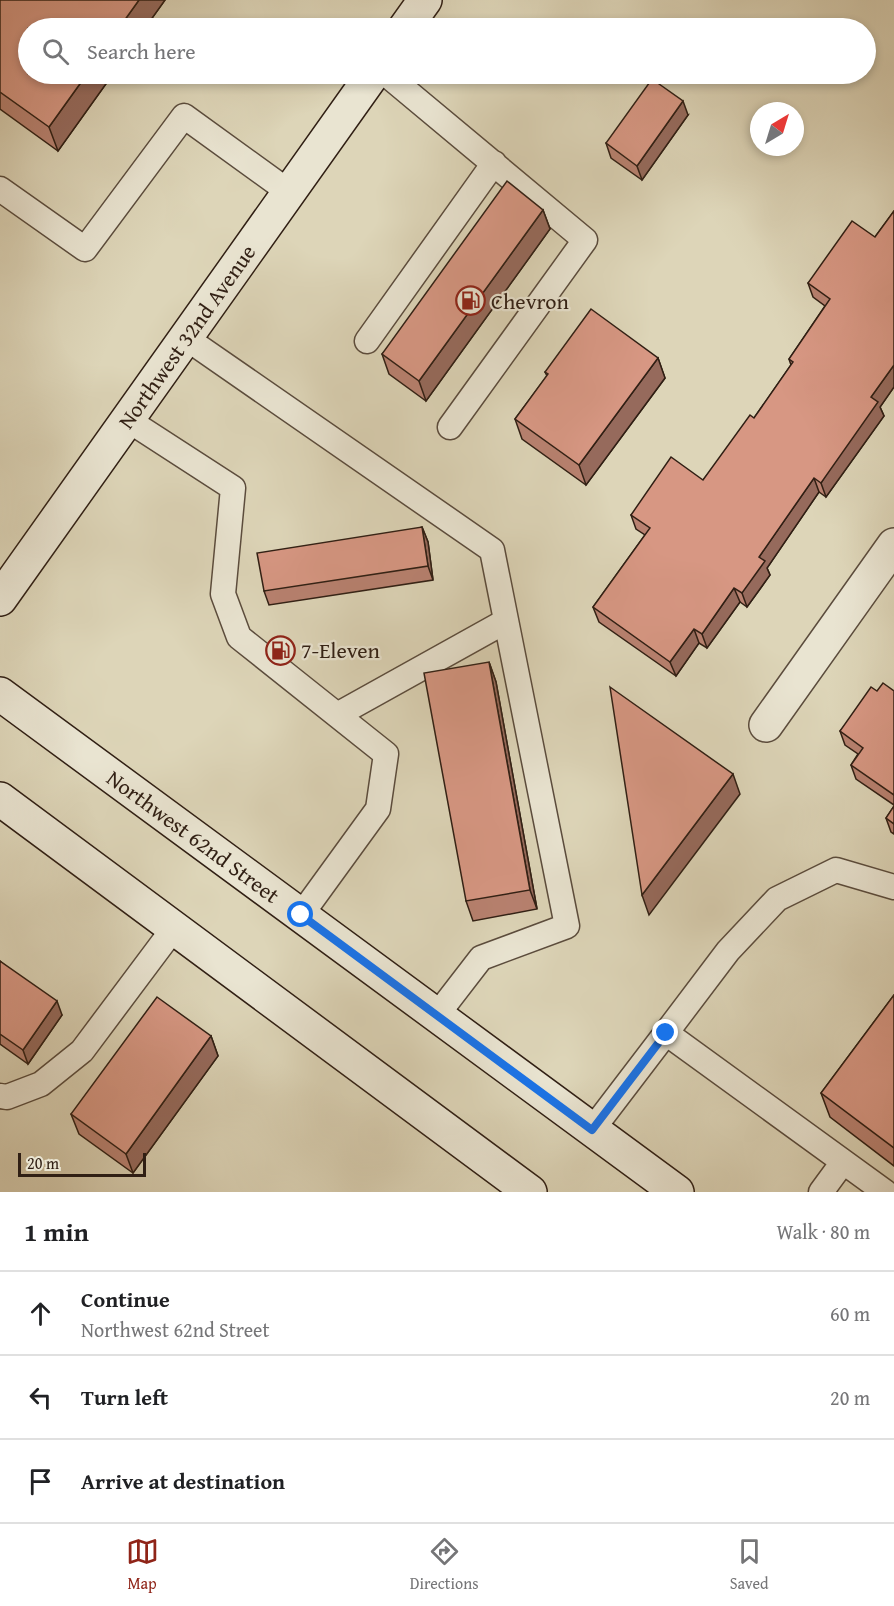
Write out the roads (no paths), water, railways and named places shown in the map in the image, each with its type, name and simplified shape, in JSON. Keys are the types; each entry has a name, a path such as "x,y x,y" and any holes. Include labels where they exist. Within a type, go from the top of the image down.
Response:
{"main road":[{"path":"412,18 425,0"},
{"name":"Northwest 32nd Avenue","path":"0,599 366,84"},
{"path":"766,725 890,561"},
{"name":"Northwest 62nd Street","path":"0,694 677,1192"},
{"path":"0,799 530,1192"}],"lane":[{"path":"398,84 585,240 450,427"},
{"path":"0,189 85,249 184,116 289,192"},
{"path":"367,340 494,163"},
{"path":"186,338 492,550 567,926 481,958 437,1015"},
{"path":"128,420 233,488 223,594 239,638 386,754 378,808 301,915"},
{"path":"337,716 506,621"},
{"path":"592,1130 728,951 777,899 836,870 894,887"},
{"path":"0,1096 7,1097 41,1084 82,1051 174,927"},
{"path":"666,1033 885,1192"},
{"path":"821,1192 843,1162"}],"place":[{"name":"Chevron","path":"470,301"},
{"name":"7-Eleven","path":"280,650"}]}
